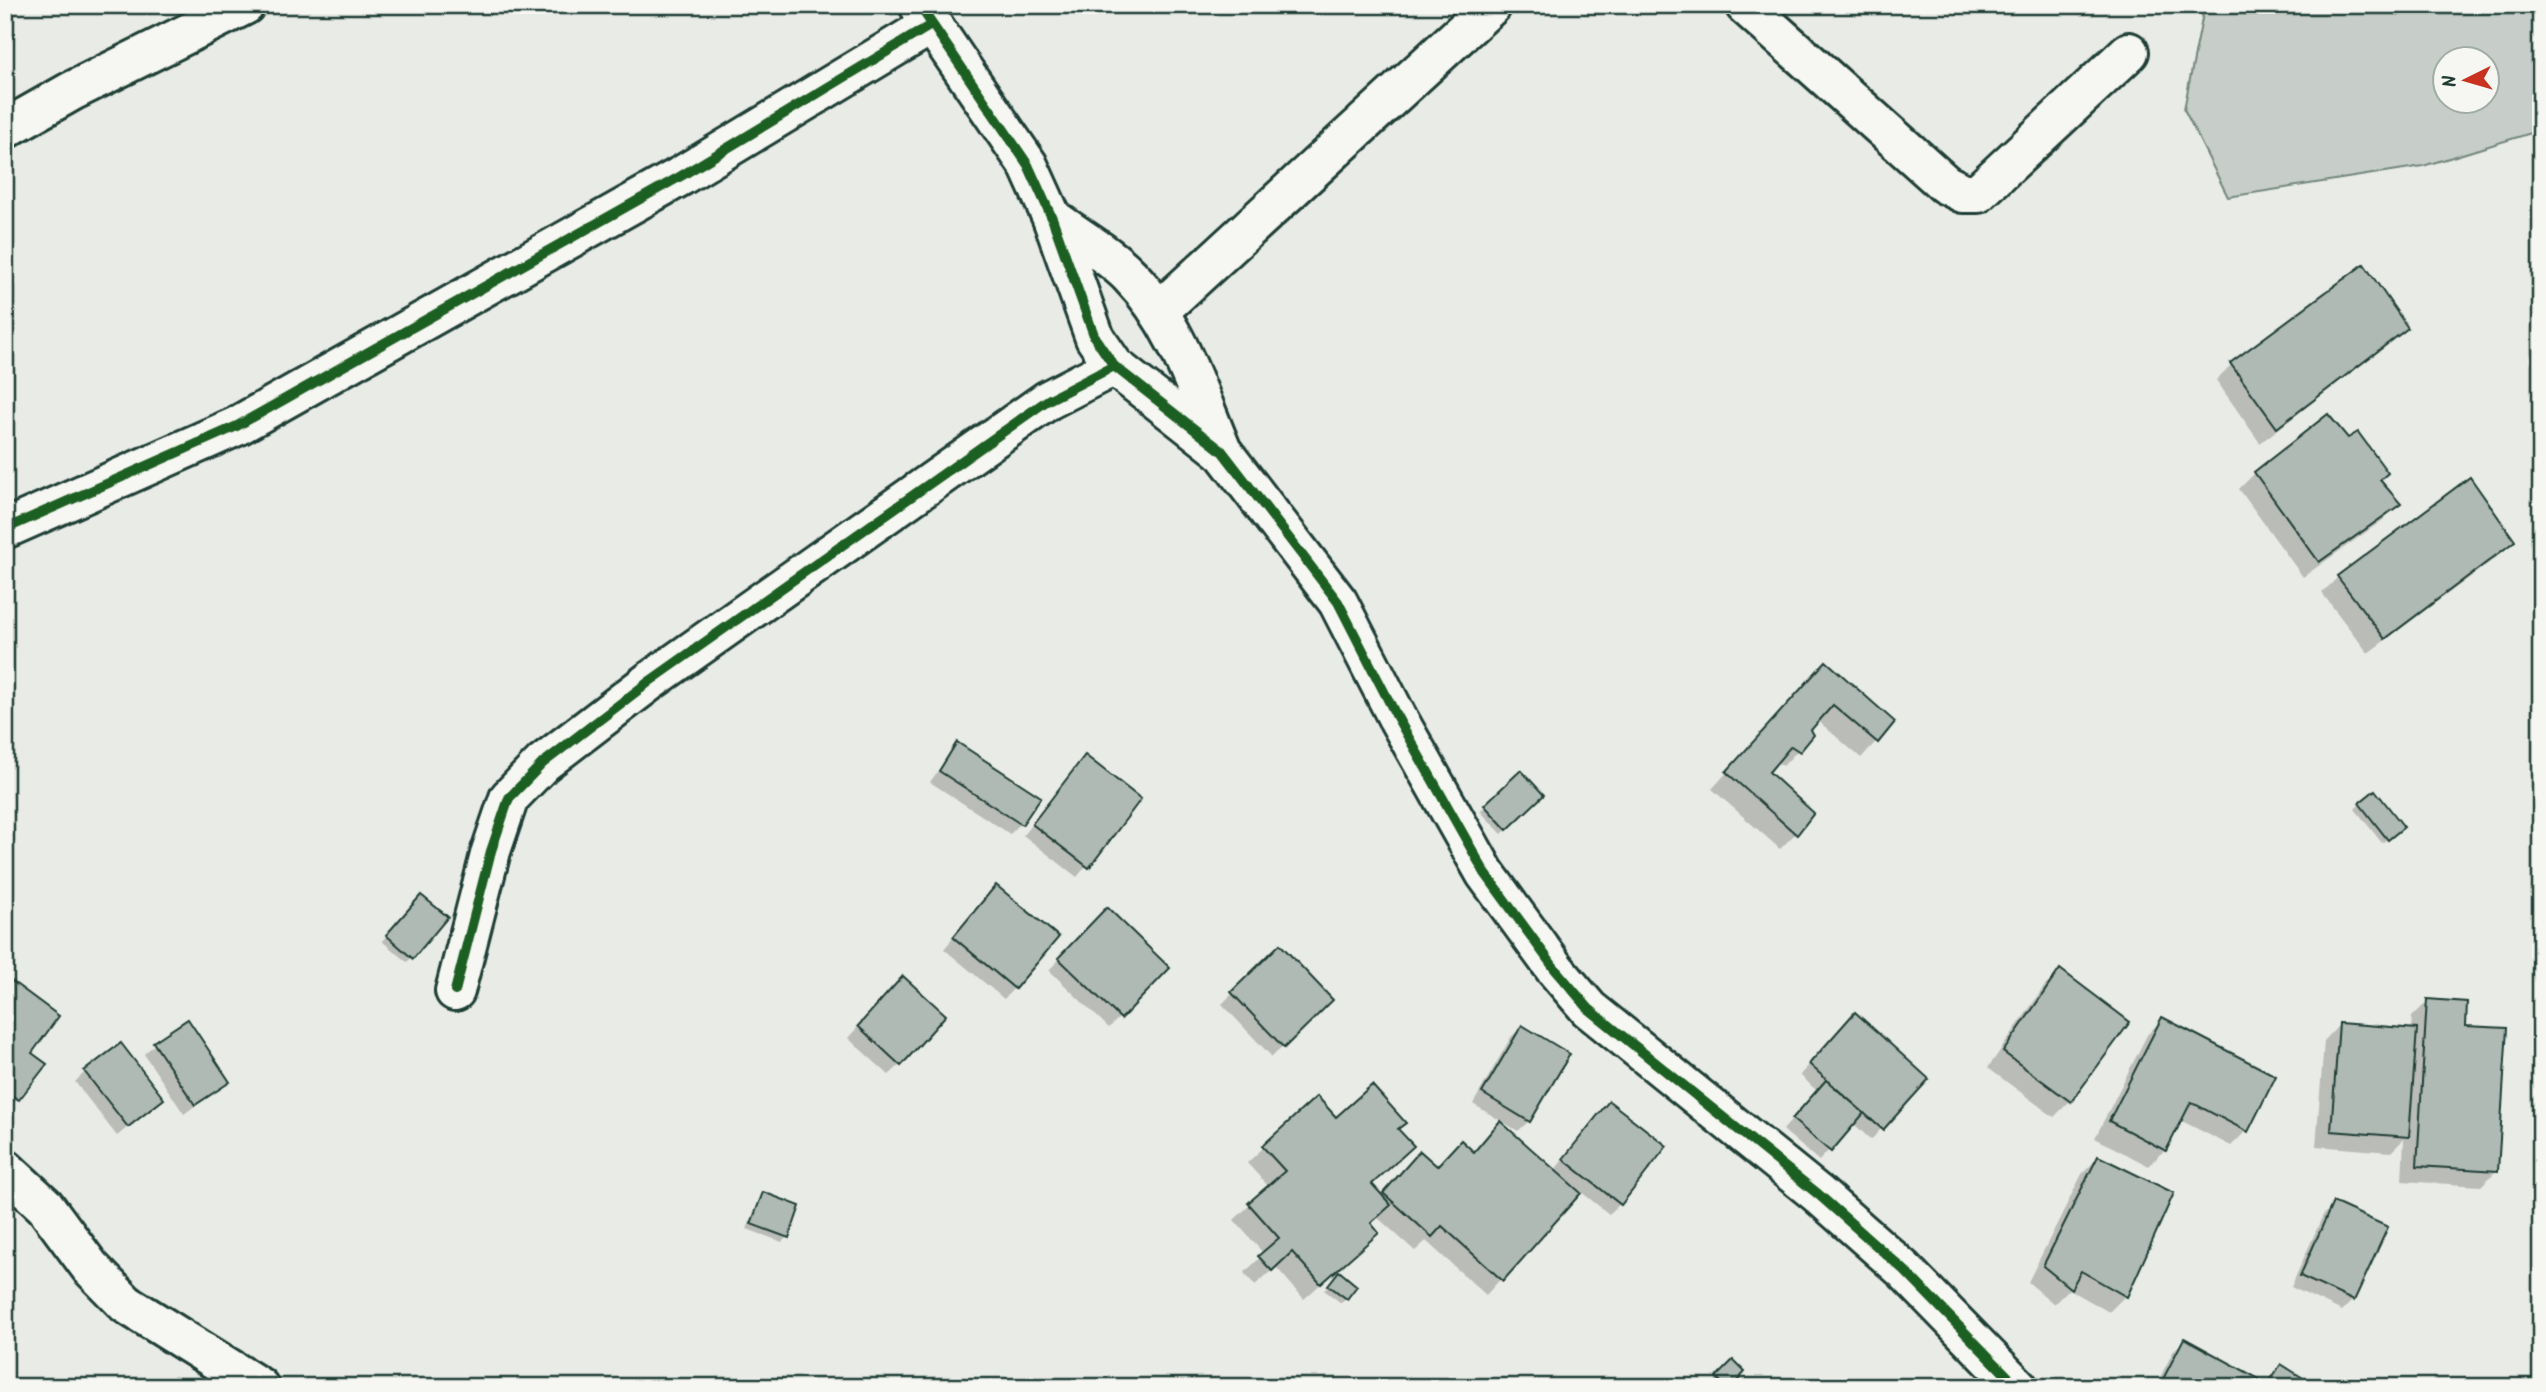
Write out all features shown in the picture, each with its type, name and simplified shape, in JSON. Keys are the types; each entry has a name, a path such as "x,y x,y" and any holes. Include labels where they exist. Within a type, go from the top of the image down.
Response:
{"street":[{"path":"5,129 72,91 245,5"},
{"path":"1160,310 1492,5"},
{"path":"1745,5 1945,184 1963,192 1978,193 2129,51"},
{"path":"5,529 237,426 681,176 925,15 1028,165 1052,218 1095,338 1114,366 1222,451 1338,602 1397,717 1485,873 1589,1009 1827,1203 1904,1270 2018,1387"},
{"path":"1052,218 1128,274 1160,310 1181,352 1222,451"},
{"path":"455,991 491,851 509,799 543,763 650,681 1048,400 1114,366"},
{"path":"5,1169 45,1206 90,1267 125,1304 259,1387"}],"shaded area":[{"path":"2211,5 2541,5 2541,130 2423,166 2228,197 2184,109 2203,14"}],"building":[{"path":"2364,264 2408,328 2277,428 2230,363"},
{"path":"2328,414 2348,438 2358,432 2388,473 2380,480 2401,504 2319,562 2254,472"},
{"path":"2470,477 2515,541 2385,639 2337,576"},
{"path":"1826,661 1895,722 1878,743 1833,705 1811,730 1814,735 1800,752 1791,746 1769,772 1814,813 1797,835 1726,772"},
{"path":"957,742 1041,797 1022,825 939,771"},
{"path":"1085,755 1141,799 1089,868 1032,824"},
{"path":"1521,770 1544,795 1507,830 1484,805"},
{"path":"2375,790 2404,827 2388,840 2359,803"},
{"path":"996,885 1059,937 1015,989 953,937"},
{"path":"421,895 448,917 413,959 386,935"},
{"path":"1107,907 1170,968 1121,1019 1058,958"},
{"path":"1280,944 1333,1000 1284,1048 1231,992"},
{"path":"2060,969 2130,1022 2071,1102 2003,1052"},
{"path":"5,976 59,1016 32,1053 47,1064 19,1100 5,1091"},
{"path":"903,976 946,1015 901,1066 858,1026"},
{"path":"2427,999 2467,1002 2466,1026 2507,1028 2498,1171 2417,1166"},
{"path":"1855,1012 1929,1079 1883,1130 1809,1064"},
{"path":"2162,1017 2276,1076 2248,1132 2191,1102 2166,1151 2109,1121"},
{"path":"188,1019 230,1082 195,1105 153,1042"},
{"path":"2339,1023 2417,1029 2409,1137 2331,1131"},
{"path":"1522,1025 1570,1054 1530,1122 1482,1093"},
{"path":"121,1043 164,1099 128,1127 84,1071"},
{"path":"1826,1080 1864,1113 1831,1152 1792,1119"},
{"path":"1372,1085 1406,1123 1398,1129 1414,1146 1372,1184 1391,1205 1371,1223 1379,1233 1321,1284 1292,1252 1272,1271 1258,1256 1279,1238 1248,1203 1285,1171 1262,1146 1317,1096 1336,1117"},
{"path":"1609,1101 1667,1146 1621,1205 1563,1159"},
{"path":"1500,1121 1581,1193 1503,1281 1442,1226 1432,1237 1383,1193 1420,1151 1437,1166 1461,1140 1474,1152"},
{"path":"2098,1156 2174,1193 2127,1297 2081,1271 2071,1289 2043,1266"},
{"path":"763,1192 800,1206 789,1238 751,1224"},
{"path":"2333,1202 2388,1227 2354,1301 2300,1276"},
{"path":"1339,1271 1357,1286 1347,1299 1328,1285"},
{"path":"2184,1338 2263,1381 2259,1387 2173,1387 2162,1381"},
{"path":"1733,1360 1745,1372 1732,1387 1726,1387 1716,1377"},
{"path":"2281,1364 2303,1378 2297,1387 2266,1387"}],"cycle path":[{"path":"919,5 1028,165 1052,218 1095,338 1114,366 1222,451 1338,602 1397,717 1485,873 1555,969 1589,1009 1818,1194 1904,1270 2018,1387"},
{"path":"5,529 237,426 681,176 931,25"},
{"path":"455,991 491,851 509,798 543,763 650,681 1048,400 1114,366"}]}
